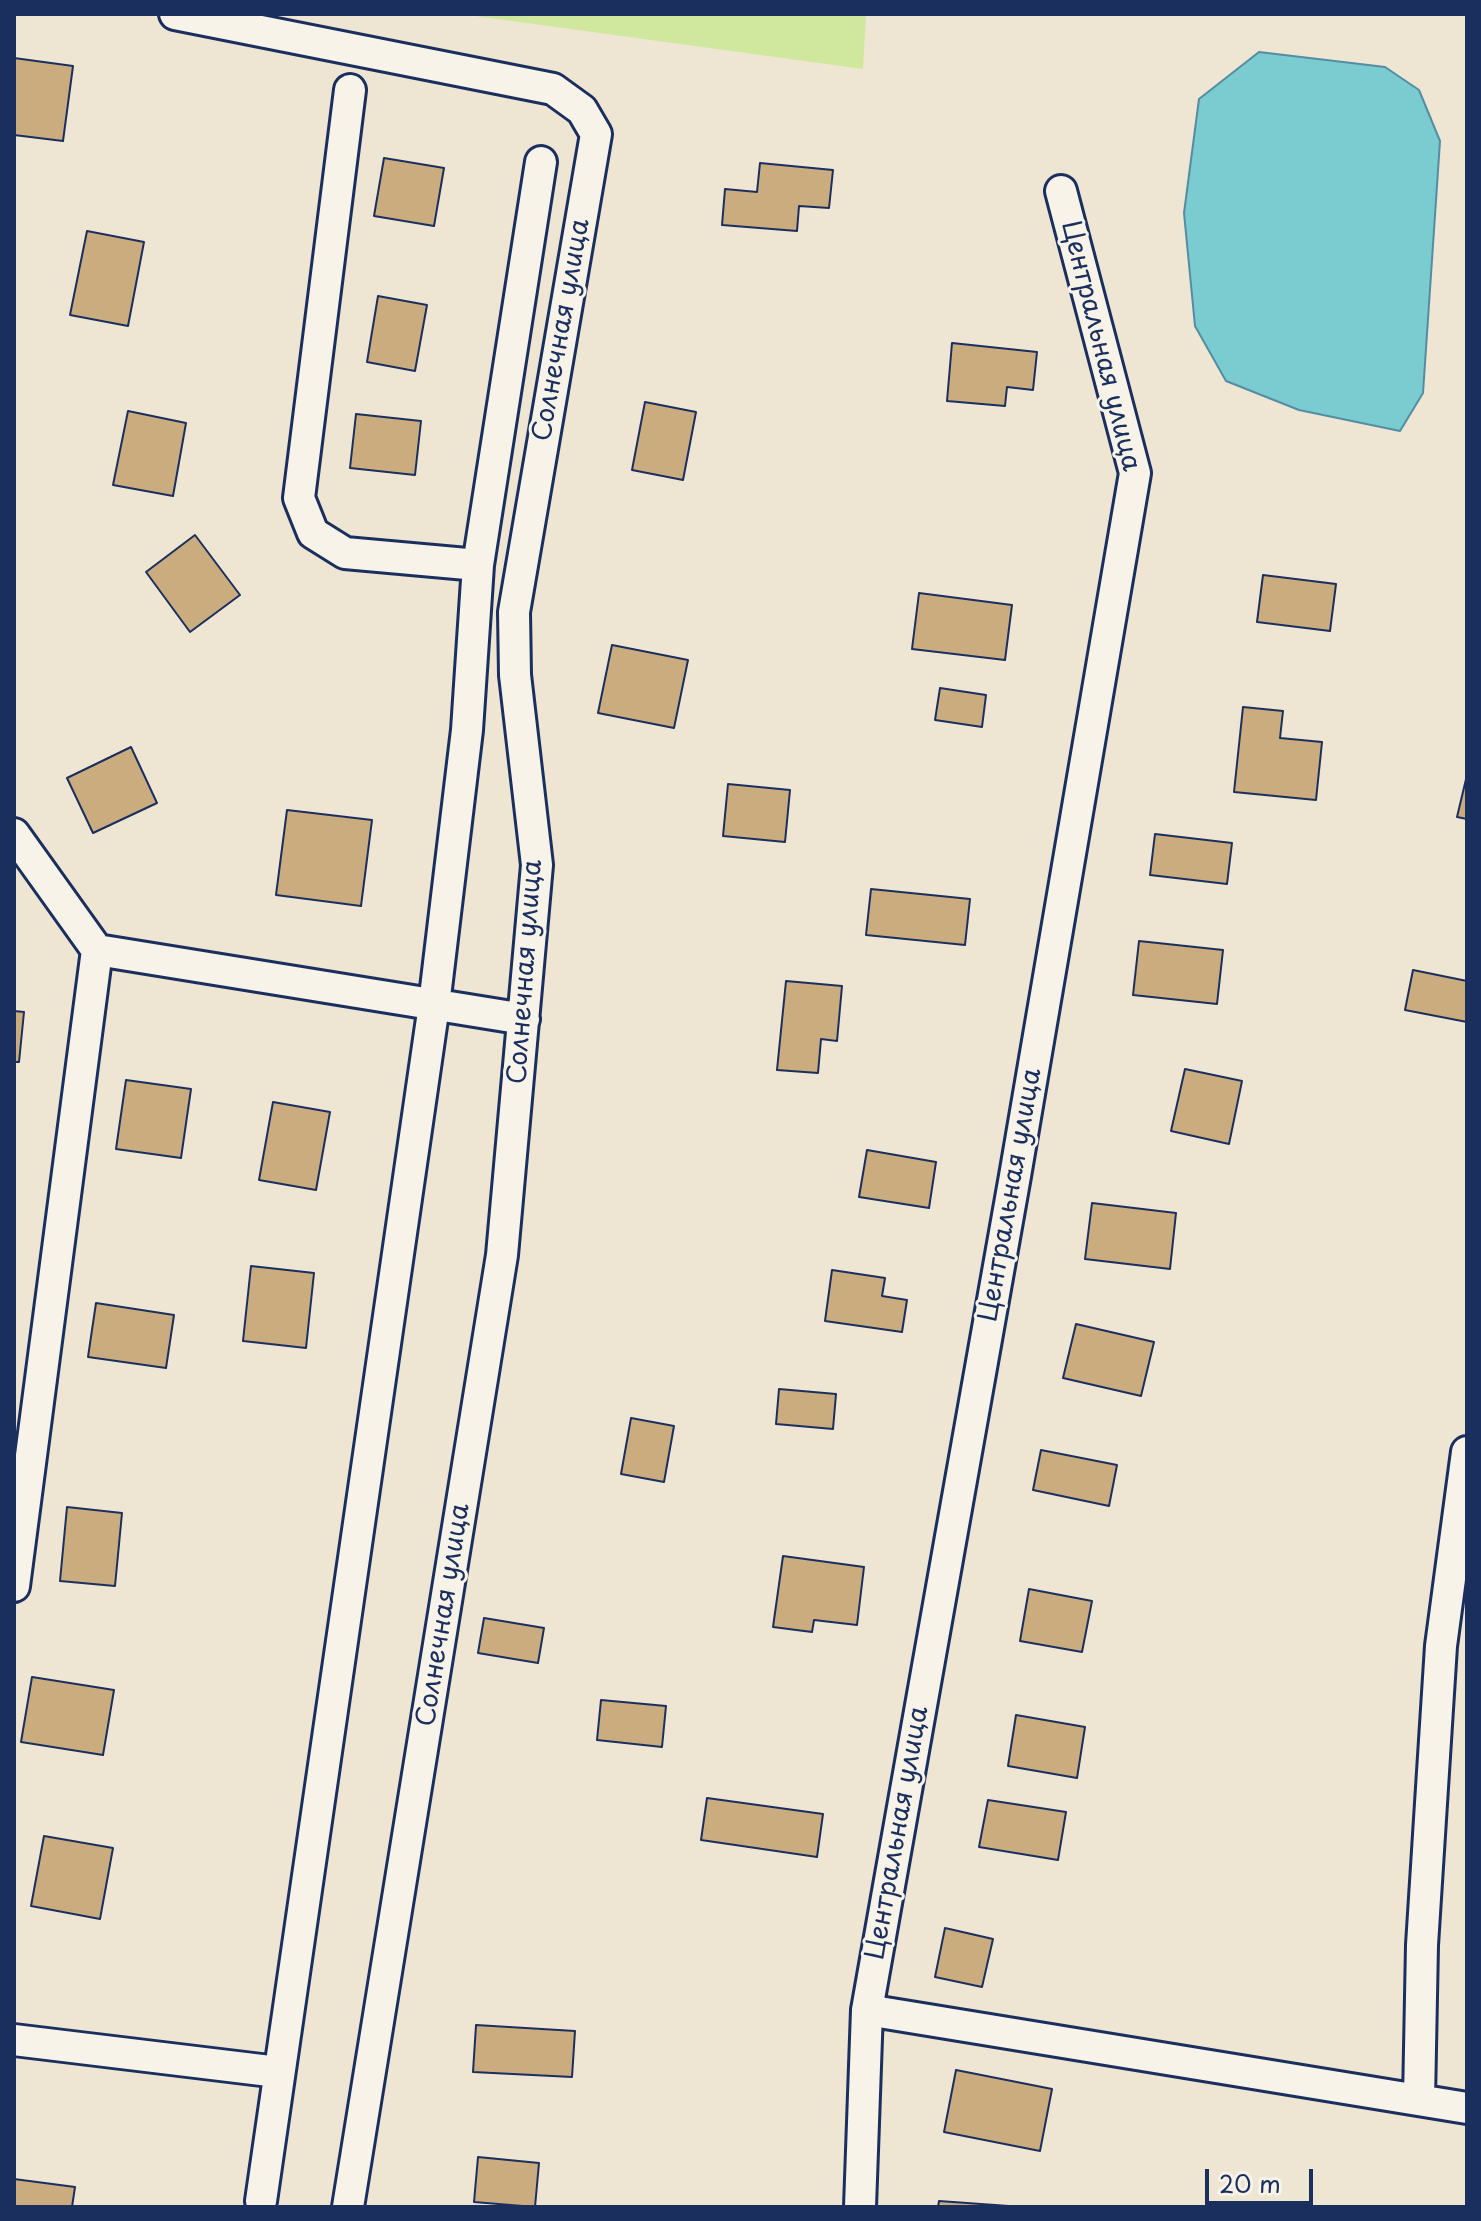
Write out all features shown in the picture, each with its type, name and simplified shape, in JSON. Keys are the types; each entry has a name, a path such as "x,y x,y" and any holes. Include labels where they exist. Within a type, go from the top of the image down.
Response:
{"street":[{"name":"Солнечная улица","path":"175,14 553,89 582,110 596,134 514,612 515,675 537,865 502,1255 348,2207"},
{"path":"350,90 299,498 313,533 345,553 478,565"},
{"path":"261,2201 434,1005 467,730 478,565 541,162"},
{"name":"Центральная улица","path":"860,2207 867,2010 1015,1176 1135,473 1061,191"},
{"path":"14,834 97,950 14,1586"},
{"path":"97,950 524,1019"},
{"path":"1419,2100 1422,1945 1441,1646 1467,1452"},
{"path":"867,2010 1467,2108"},
{"path":"14,2040 278,2072"}],"green space":[{"path":"461,14 866,14 863,69"}],"water":[{"path":"1259,52 1385,67 1419,90 1440,141 1423,393 1400,431 1299,410 1226,381 1195,326 1184,213 1199,99"}],"building":[{"path":"14,58 73,66 63,141 14,135"},
{"path":"384,158 444,168 434,226 374,216"},
{"path":"760,163 833,170 829,208 799,206 797,231 722,225 725,189 757,192"},
{"path":"87,231 144,242 128,326 70,315"},
{"path":"378,296 427,305 415,371 367,362"},
{"path":"952,343 1037,352 1033,390 1007,387 1005,406 947,401"},
{"path":"645,402 696,412 683,480 632,470"},
{"path":"128,411 186,423 173,496 113,485"},
{"path":"356,414 421,421 415,475 350,468"},
{"path":"195,535 240,595 190,632 146,572"},
{"path":"1263,575 1336,584 1330,631 1257,622"},
{"path":"919,593 1012,605 1005,660 912,649"},
{"path":"612,645 688,660 674,728 598,713"},
{"path":"940,688 986,695 982,727 935,720"},
{"path":"1243,707 1283,711 1280,738 1322,742 1316,800 1234,792"},
{"path":"131,747 157,803 93,833 67,778"},
{"path":"1467,775 1467,819 1457,817"},
{"path":"728,784 790,790 785,842 723,836"},
{"path":"287,810 372,820 361,906 276,895"},
{"path":"1155,834 1232,843 1227,884 1150,875"},
{"path":"871,889 970,899 965,945 866,935"},
{"path":"1139,941 1223,950 1217,1004 1133,995"},
{"path":"1413,970 1467,981 1467,1022 1405,1010"},
{"path":"786,981 842,986 837,1041 821,1039 818,1073 777,1070"},
{"path":"14,1011 24,1012 19,1062 14,1062"},
{"path":"1185,1069 1242,1081 1229,1144 1171,1131"},
{"path":"126,1080 191,1089 181,1158 116,1149"},
{"path":"273,1102 330,1112 316,1190 259,1180"},
{"path":"867,1150 936,1162 929,1208 859,1197"},
{"path":"1092,1203 1176,1213 1170,1269 1085,1259"},
{"path":"251,1266 314,1273 306,1348 243,1341"},
{"path":"832,1270 885,1278 882,1296 907,1300 902,1332 825,1321"},
{"path":"96,1303 174,1315 166,1368 88,1357"},
{"path":"1076,1324 1154,1342 1141,1396 1063,1378"},
{"path":"779,1389 836,1394 833,1429 776,1424"},
{"path":"631,1418 674,1426 664,1482 621,1474"},
{"path":"1041,1450 1117,1465 1109,1506 1033,1490"},
{"path":"67,1507 122,1513 115,1586 60,1581"},
{"path":"783,1556 864,1567 857,1625 814,1620 812,1632 773,1627"},
{"path":"1029,1589 1092,1601 1082,1652 1020,1641"},
{"path":"484,1618 544,1628 538,1663 478,1653"},
{"path":"32,1677 114,1690 103,1755 21,1742"},
{"path":"601,1700 666,1706 662,1747 597,1740"},
{"path":"1016,1715 1085,1727 1077,1778 1008,1766"},
{"path":"707,1798 823,1814 817,1857 701,1840"},
{"path":"988,1800 1066,1812 1058,1860 979,1847"},
{"path":"44,1836 113,1848 100,1919 31,1906"},
{"path":"945,1928 993,1939 982,1987 935,1977"},
{"path":"476,2025 575,2031 572,2077 473,2072"},
{"path":"956,2070 1052,2089 1040,2151 944,2132"},
{"path":"478,2157 539,2163 535,2207 474,2202"},
{"path":"14,2179 75,2187 72,2207 14,2207"},
{"path":"939,2201 1023,2207 938,2207"}]}
